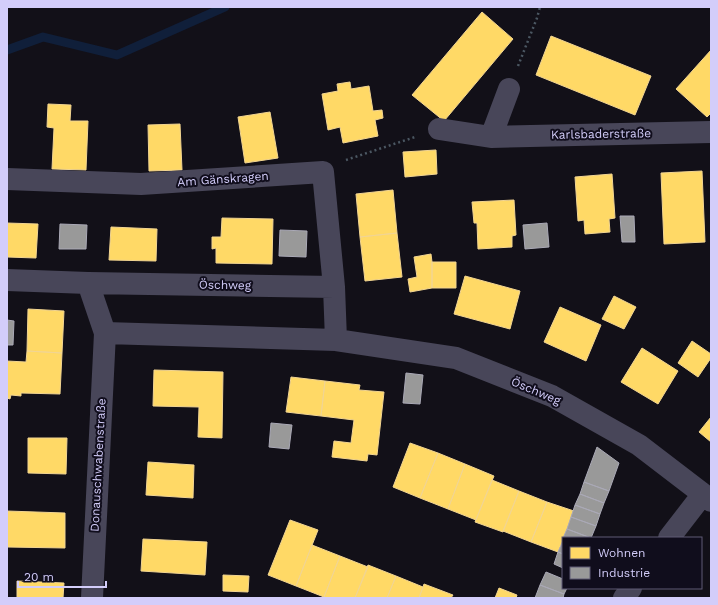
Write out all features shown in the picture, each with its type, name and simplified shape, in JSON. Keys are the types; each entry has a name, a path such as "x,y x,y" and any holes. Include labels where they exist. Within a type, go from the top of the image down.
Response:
{"street":[{"path":"491,136 509,89"},
{"name":"Karlsbaderstraße","path":"439,129 491,136 711,132"},
{"path":"323,172 334,287 336,340"},
{"name":"Am Gänskragen","path":"7,179 141,184 323,172"},
{"name":"Öschweg","path":"7,280 88,283 334,287"},
{"path":"88,283 105,333"},
{"name":"Öschweg","path":"105,333 336,340 456,358 552,396 639,445 707,498"},
{"name":"Donauschwabenstraße","path":"92,598 105,333"},
{"path":"670,537 707,498"},
{"path":"624,598 630,589"}],"path":[{"path":"509,89 540,7"},
{"path":"323,172 334,164 439,129"}],"building: Wohnen":[{"path":"482,12 513,39 444,121 412,95"},
{"path":"551,36 651,76 635,115 536,75"},
{"path":"711,50 711,113 707,117 676,89"},
{"path":"350,82 351,89 369,86 373,111 382,110 383,118 375,120 378,136 343,143 340,127 328,130 322,94 338,91 337,84"},
{"path":"48,104 71,105 70,121 88,121 86,170 52,169 54,128 47,127"},
{"path":"270,112 278,158 245,163 238,117"},
{"path":"180,124 182,170 149,171 148,125"},
{"path":"436,150 437,174 405,177 403,152"},
{"path":"702,171 705,242 664,244 661,173"},
{"path":"612,174 615,218 609,219 610,232 585,234 584,220 578,221 575,177"},
{"path":"393,190 397,233 360,237 356,194"},
{"path":"514,200 516,235 512,236 512,247 478,249 477,223 474,223 472,202"},
{"path":"222,218 273,219 272,264 216,263 216,248 212,249 212,237 221,237"},
{"path":"7,223 38,224 36,258 7,257"},
{"path":"111,227 157,229 156,261 109,260"},
{"path":"397,233 402,277 365,281 360,237"},
{"path":"431,254 432,288 410,292 408,279 417,277 414,257"},
{"path":"432,262 456,262 456,288 432,288"},
{"path":"465,276 520,291 510,329 454,314"},
{"path":"614,296 636,307 624,329 602,319"},
{"path":"560,307 601,325 586,361 544,342"},
{"path":"28,309 64,311 62,353 27,351"},
{"path":"692,341 711,354 711,358 698,377 678,363"},
{"path":"642,348 678,371 658,404 621,382"},
{"path":"27,351 62,353 60,394 21,393 21,396 11,395 10,399 7,398 7,361 26,362"},
{"path":"154,370 223,372 222,438 198,437 199,407 153,406"},
{"path":"291,377 325,381 321,416 286,412"},
{"path":"325,381 360,385 359,390 384,392 377,455 368,454 367,461 332,457 334,441 351,443 354,420 321,416"},
{"path":"711,417 711,442 699,432"},
{"path":"28,438 67,438 66,474 28,473"},
{"path":"410,443 438,453 420,498 393,487"},
{"path":"438,453 465,464 448,509 420,498"},
{"path":"148,462 194,465 193,498 146,495"},
{"path":"465,464 494,476 476,520 448,509"},
{"path":"492,480 519,491 503,532 475,522"},
{"path":"519,491 547,502 531,542 503,531"},
{"path":"547,502 574,511 564,537 562,537 562,542 558,552 531,542"},
{"path":"7,511 65,513 65,548 7,547"},
{"path":"290,520 318,530 296,586 268,575"},
{"path":"143,539 207,542 205,575 141,571"},
{"path":"312,545 340,556 324,597 296,586"},
{"path":"340,556 368,567 355,598 324,597"},
{"path":"368,565 396,576 387,598 355,598"},
{"path":"223,575 249,576 248,592 223,591"},
{"path":"396,576 423,587 419,598 387,598"},
{"path":"17,581 64,583 63,598 17,598"},
{"path":"424,584 453,595 451,598 419,598"},
{"path":"499,588 517,595 516,598 495,598"}],"building: Industrie":[{"path":"620,216 634,216 635,242 622,242"},
{"path":"547,223 549,247 525,249 523,225"},
{"path":"60,224 87,225 86,249 59,249"},
{"path":"280,230 307,231 306,257 279,256"},
{"path":"7,320 14,321 13,345 7,345"},
{"path":"406,373 423,375 420,404 403,403"},
{"path":"271,423 292,425 289,449 269,447"},
{"path":"597,447 619,463 609,491 584,482"},
{"path":"584,482 609,491 604,503 580,494"},
{"path":"580,494 604,503 600,514 575,505"},
{"path":"575,505 600,514 596,526 571,517"},
{"path":"571,517 596,526 591,537 567,529"},
{"path":"567,529 588,537 563,537"},
{"path":"562,543 562,554 558,552"},
{"path":"558,552 562,554 562,568 554,564"},
{"path":"546,572 562,579 562,589 566,589 564,594 540,585"},
{"path":"540,585 564,594 563,598 535,598"}],"waterway":[{"path":"7,50 43,37 117,55 225,7"}]}
